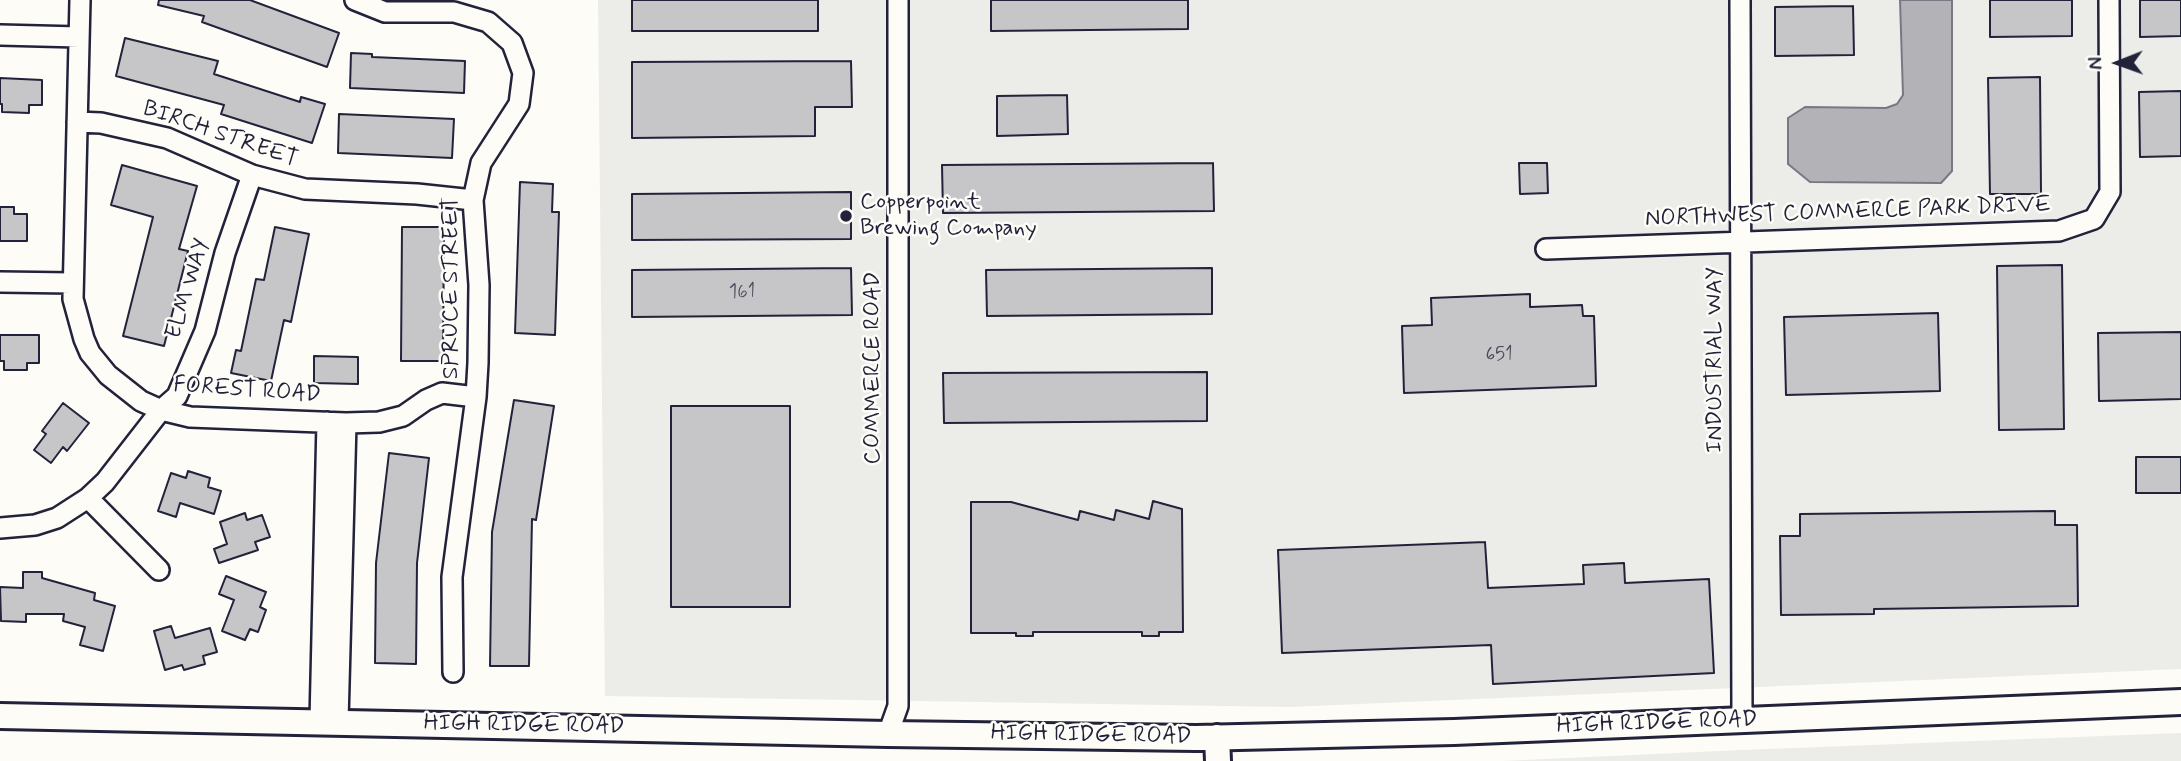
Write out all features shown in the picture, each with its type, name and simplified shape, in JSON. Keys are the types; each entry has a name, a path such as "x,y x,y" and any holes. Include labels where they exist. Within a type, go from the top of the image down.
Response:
{"street":[{"name":"FOREST ROAD","path":"80,0 72,284 79,326 98,365 129,393 161,410 190,417 336,422 392,420 442,394 476,397"},
{"name":"SPRUCE STREET","path":"355,0 385,12 454,12 488,22 512,43 523,73 519,104 481,163 473,200 479,285 476,397 452,577 453,672"},
{"name":"COMMERCE ROAD","path":"887,734 898,706 898,0"},
{"name":"INDUSTRIAL WAY","path":"1740,0 1742,720"},
{"name":"NORTHWEST COMMERCE PARK DRIVE","path":"1546,249 2059,231 2094,219 2110,192 2109,0"},
{"path":"0,35 79,37"},
{"name":"BIRCH STREET","path":"77,122 101,123 167,138 252,176 305,189 417,194 473,200"},
{"name":"ELM WAY","path":"0,528 35,525 57,518 89,498 105,482 161,410 177,396 205,331 225,253 252,176"},
{"path":"0,282 72,284"},
{"path":"329,721 336,422"},
{"path":"89,498 159,570"},
{"name":"HIGH RIDGE ROAD","path":"0,716 887,734 1218,749 1454,732 2181,702"}],"shaded area":[{"path":"598,0 2181,0 2181,669 1289,707 605,696"},
{"path":"1900,0 1952,0 1952,171 1941,183 1810,182 1788,164 1788,118 1805,107 1886,108 1897,104 1903,95"},
{"path":"2181,733 2181,761 1502,761 1742,750"}],"building":[{"path":"159,0 250,0 339,33 327,67 202,22 204,16 158,5"},
{"path":"632,0 818,0 818,31 632,31"},
{"path":"991,0 1188,0 1188,29 991,31"},
{"path":"1990,0 2072,0 2072,36 1990,37"},
{"path":"2140,0 2181,0 2181,36 2140,37"},
{"path":"1853,6 1854,55 1775,56 1775,7"},
{"path":"125,38 218,61 214,74 300,102 301,97 325,104 312,143 221,114 224,105 116,76"},
{"path":"351,53 372,54 372,57 465,61 464,93 350,88"},
{"path":"851,61 852,107 815,107 815,136 632,138 632,62"},
{"path":"2040,77 2041,194 1990,194 1988,78"},
{"path":"0,78 42,80 42,105 29,105 29,113 2,112"},
{"path":"2181,91 2181,156 2140,157 2139,92"},
{"path":"1067,95 1068,134 997,136 997,96"},
{"path":"339,114 454,119 452,158 338,153"},
{"path":"1213,163 1214,211 943,213 942,165"},
{"path":"1519,163 1547,163 1548,193 1520,194"},
{"path":"122,165 197,186 179,249 188,251 164,346 123,336 153,217 111,205"},
{"path":"520,182 553,184 552,212 559,212 555,335 515,333"},
{"path":"851,192 851,239 632,240 632,194"},
{"path":"0,207 14,207 14,214 27,214 27,241 0,241"},
{"path":"275,227 309,234 291,322 284,320 271,381 231,373 236,350 241,351 256,279 264,280"},
{"path":"402,227 444,227 443,361 401,361"},
{"path":"2062,265 2064,429 1999,430 1997,266"},
{"path":"851,268 852,315 632,317 632,270"},
{"path":"1212,268 1212,314 987,316 986,270"},
{"path":"1530,294 1530,307 1582,305 1583,316 1594,316 1596,386 1404,393 1402,326 1432,325 1431,298"},
{"path":"1938,313 1940,391 1786,395 1784,317"},
{"path":"2181,332 2181,399 2099,401 2098,333"},
{"path":"0,335 39,335 39,363 27,363 27,370 4,370 4,361 0,361"},
{"path":"314,356 358,357 358,384 314,383"},
{"path":"1207,372 1207,421 944,423 943,373"},
{"path":"514,400 554,406 536,520 532,519 529,666 490,666 492,532"},
{"path":"63,403 89,423 67,451 63,447 51,463 34,450 46,434 42,431"},
{"path":"671,406 790,406 790,607 671,607"},
{"path":"389,453 429,458 417,563 416,664 375,663 376,563"},
{"path":"2136,457 2181,457 2181,493 2136,493"},
{"path":"188,471 210,478 208,487 221,491 214,514 180,503 176,517 158,511 171,473 186,478"},
{"path":"1153,501 1182,509 1183,632 1159,632 1159,636 1142,636 1142,632 1033,632 1033,636 1016,636 1016,633 971,633 971,502 1011,502 1078,520 1080,511 1114,520 1116,510 1149,519"},
{"path":"2055,511 2055,525 2077,525 2078,606 1874,609 1874,614 1781,615 1780,536 1800,536 1800,514"},
{"path":"245,513 247,520 262,515 270,537 255,542 258,550 219,563 214,549 227,544 220,522"},
{"path":"1485,542 1488,588 1584,584 1583,565 1624,563 1625,583 1709,579 1714,673 1493,684 1491,645 1282,653 1278,550"},
{"path":"23,572 42,572 42,578 95,593 94,600 115,606 103,651 80,645 85,627 63,621 64,614 26,614 26,622 1,621 0,587 23,588"},
{"path":"226,576 266,592 260,607 266,610 258,632 250,629 245,640 222,631 234,600 219,594"},
{"path":"171,626 175,638 210,628 217,652 203,656 205,664 184,670 182,665 165,670 154,631"}],"place":[{"name":"Copperpoint Brewing Company","path":"846,216"}]}
